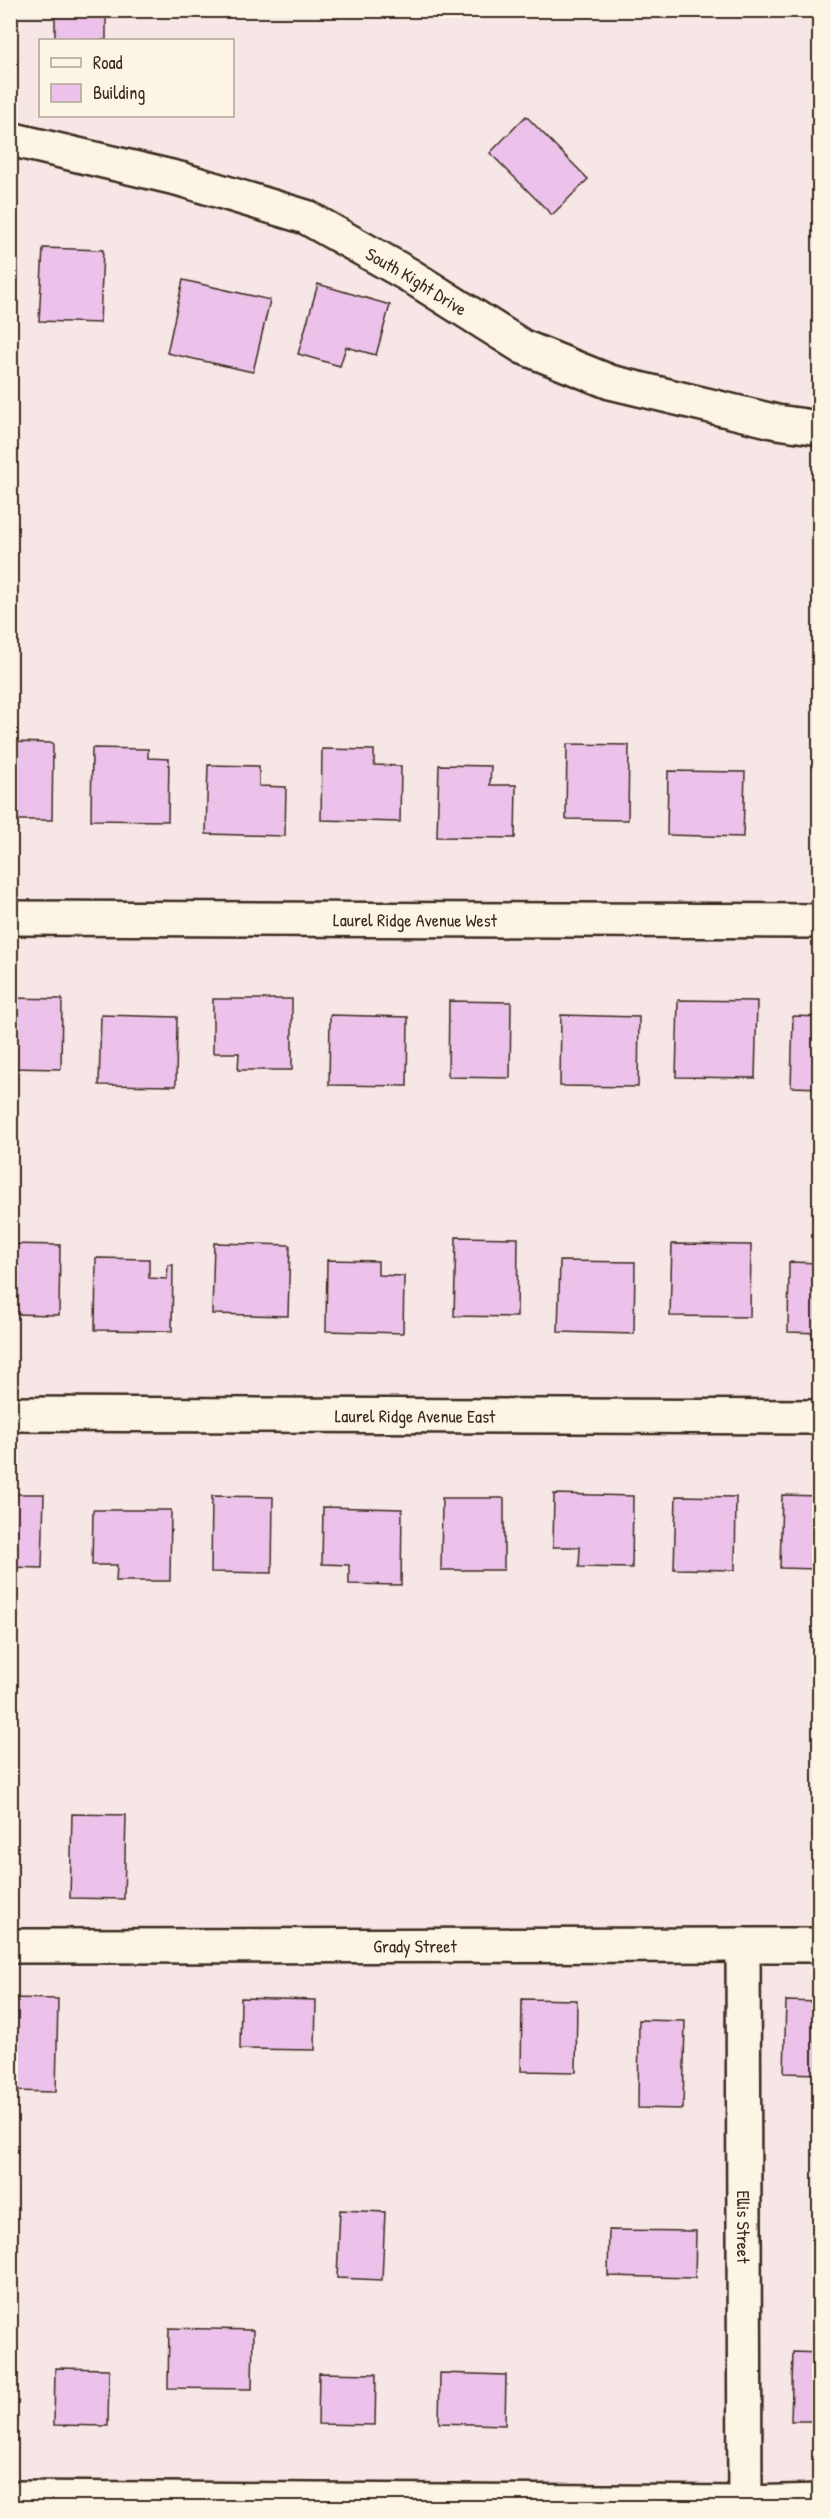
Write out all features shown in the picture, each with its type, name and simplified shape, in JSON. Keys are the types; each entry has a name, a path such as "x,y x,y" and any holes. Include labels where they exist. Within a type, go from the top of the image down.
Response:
{"street":[{"name":"South Kight Drive","path":"10,139 180,178 306,217 409,275 523,347 610,382 777,422 819,428"},
{"name":"Laurel Ridge Avenue West","path":"10,918 819,921"},
{"name":"Laurel Ridge Avenue East","path":"10,1414 819,1417"},
{"name":"Ellis Street","path":"743,1945 746,2505"},
{"name":"Grady Street","path":"10,1946 819,1945"},
{"path":"10,2498 746,2505 819,2501"}],"building":[{"path":"55,10 106,10 106,39 55,39"},
{"path":"526,116 588,179 552,215 490,153"},
{"path":"43,248 103,250 100,323 39,321"},
{"path":"183,280 270,300 253,372 167,353"},
{"path":"318,284 390,305 376,355 346,347 340,366 298,354"},
{"path":"10,742 53,743 52,820 10,820"},
{"path":"567,744 629,745 628,820 566,819"},
{"path":"92,748 148,749 148,758 169,759 168,821 91,820"},
{"path":"322,749 374,750 374,765 401,766 400,822 321,820"},
{"path":"208,765 259,766 259,786 286,787 285,836 206,834"},
{"path":"439,765 491,766 490,785 516,785 515,838 437,837"},
{"path":"668,771 745,772 743,837 667,835"},
{"path":"10,998 62,999 61,1069 10,1068"},
{"path":"213,999 292,999 292,1070 238,1070 239,1053 213,1053"},
{"path":"678,1000 757,1001 755,1078 676,1077"},
{"path":"449,1001 511,1002 510,1078 448,1077"},
{"path":"101,1015 177,1017 176,1086 99,1085"},
{"path":"330,1015 408,1017 407,1086 329,1085"},
{"path":"561,1015 639,1017 638,1087 560,1086"},
{"path":"793,1016 820,1017 820,1088 791,1087"},
{"path":"456,1237 518,1238 517,1317 454,1316"},
{"path":"214,1243 290,1245 288,1316 212,1314"},
{"path":"10,1244 60,1245 59,1315 10,1314"},
{"path":"672,1244 751,1245 750,1317 670,1316"},
{"path":"96,1258 149,1259 149,1278 167,1279 168,1265 173,1265 172,1331 95,1330"},
{"path":"327,1260 378,1261 378,1275 404,1276 403,1333 326,1331"},
{"path":"560,1261 635,1262 634,1334 558,1332"},
{"path":"789,1262 820,1263 820,1333 788,1332"},
{"path":"10,1494 44,1494 42,1568 10,1567"},
{"path":"554,1494 633,1496 632,1568 579,1567 580,1547 553,1547"},
{"path":"782,1495 820,1496 820,1569 780,1568"},
{"path":"212,1496 273,1497 272,1573 211,1572"},
{"path":"676,1496 736,1497 735,1570 674,1569"},
{"path":"442,1498 504,1498 504,1570 441,1570"},
{"path":"323,1507 402,1509 401,1585 349,1584 349,1565 322,1564"},
{"path":"93,1510 171,1510 170,1581 116,1581 117,1565 92,1565"},
{"path":"72,1814 126,1815 124,1899 70,1898"},
{"path":"10,1998 58,1999 56,2092 10,2091"},
{"path":"241,1998 316,2000 315,2050 240,2049"},
{"path":"522,1999 577,2000 576,2072 521,2071"},
{"path":"786,2001 820,2002 820,2074 784,2073"},
{"path":"639,2020 685,2021 683,2109 638,2108"},
{"path":"340,2210 385,2212 382,2280 337,2278"},
{"path":"609,2230 696,2231 695,2278 608,2276"},
{"path":"169,2328 253,2330 252,2389 168,2388"},
{"path":"793,2352 820,2353 820,2421 791,2421"},
{"path":"55,2368 109,2369 108,2426 54,2425"},
{"path":"319,2373 376,2374 375,2425 318,2424"},
{"path":"440,2373 506,2375 505,2425 439,2423"}]}
